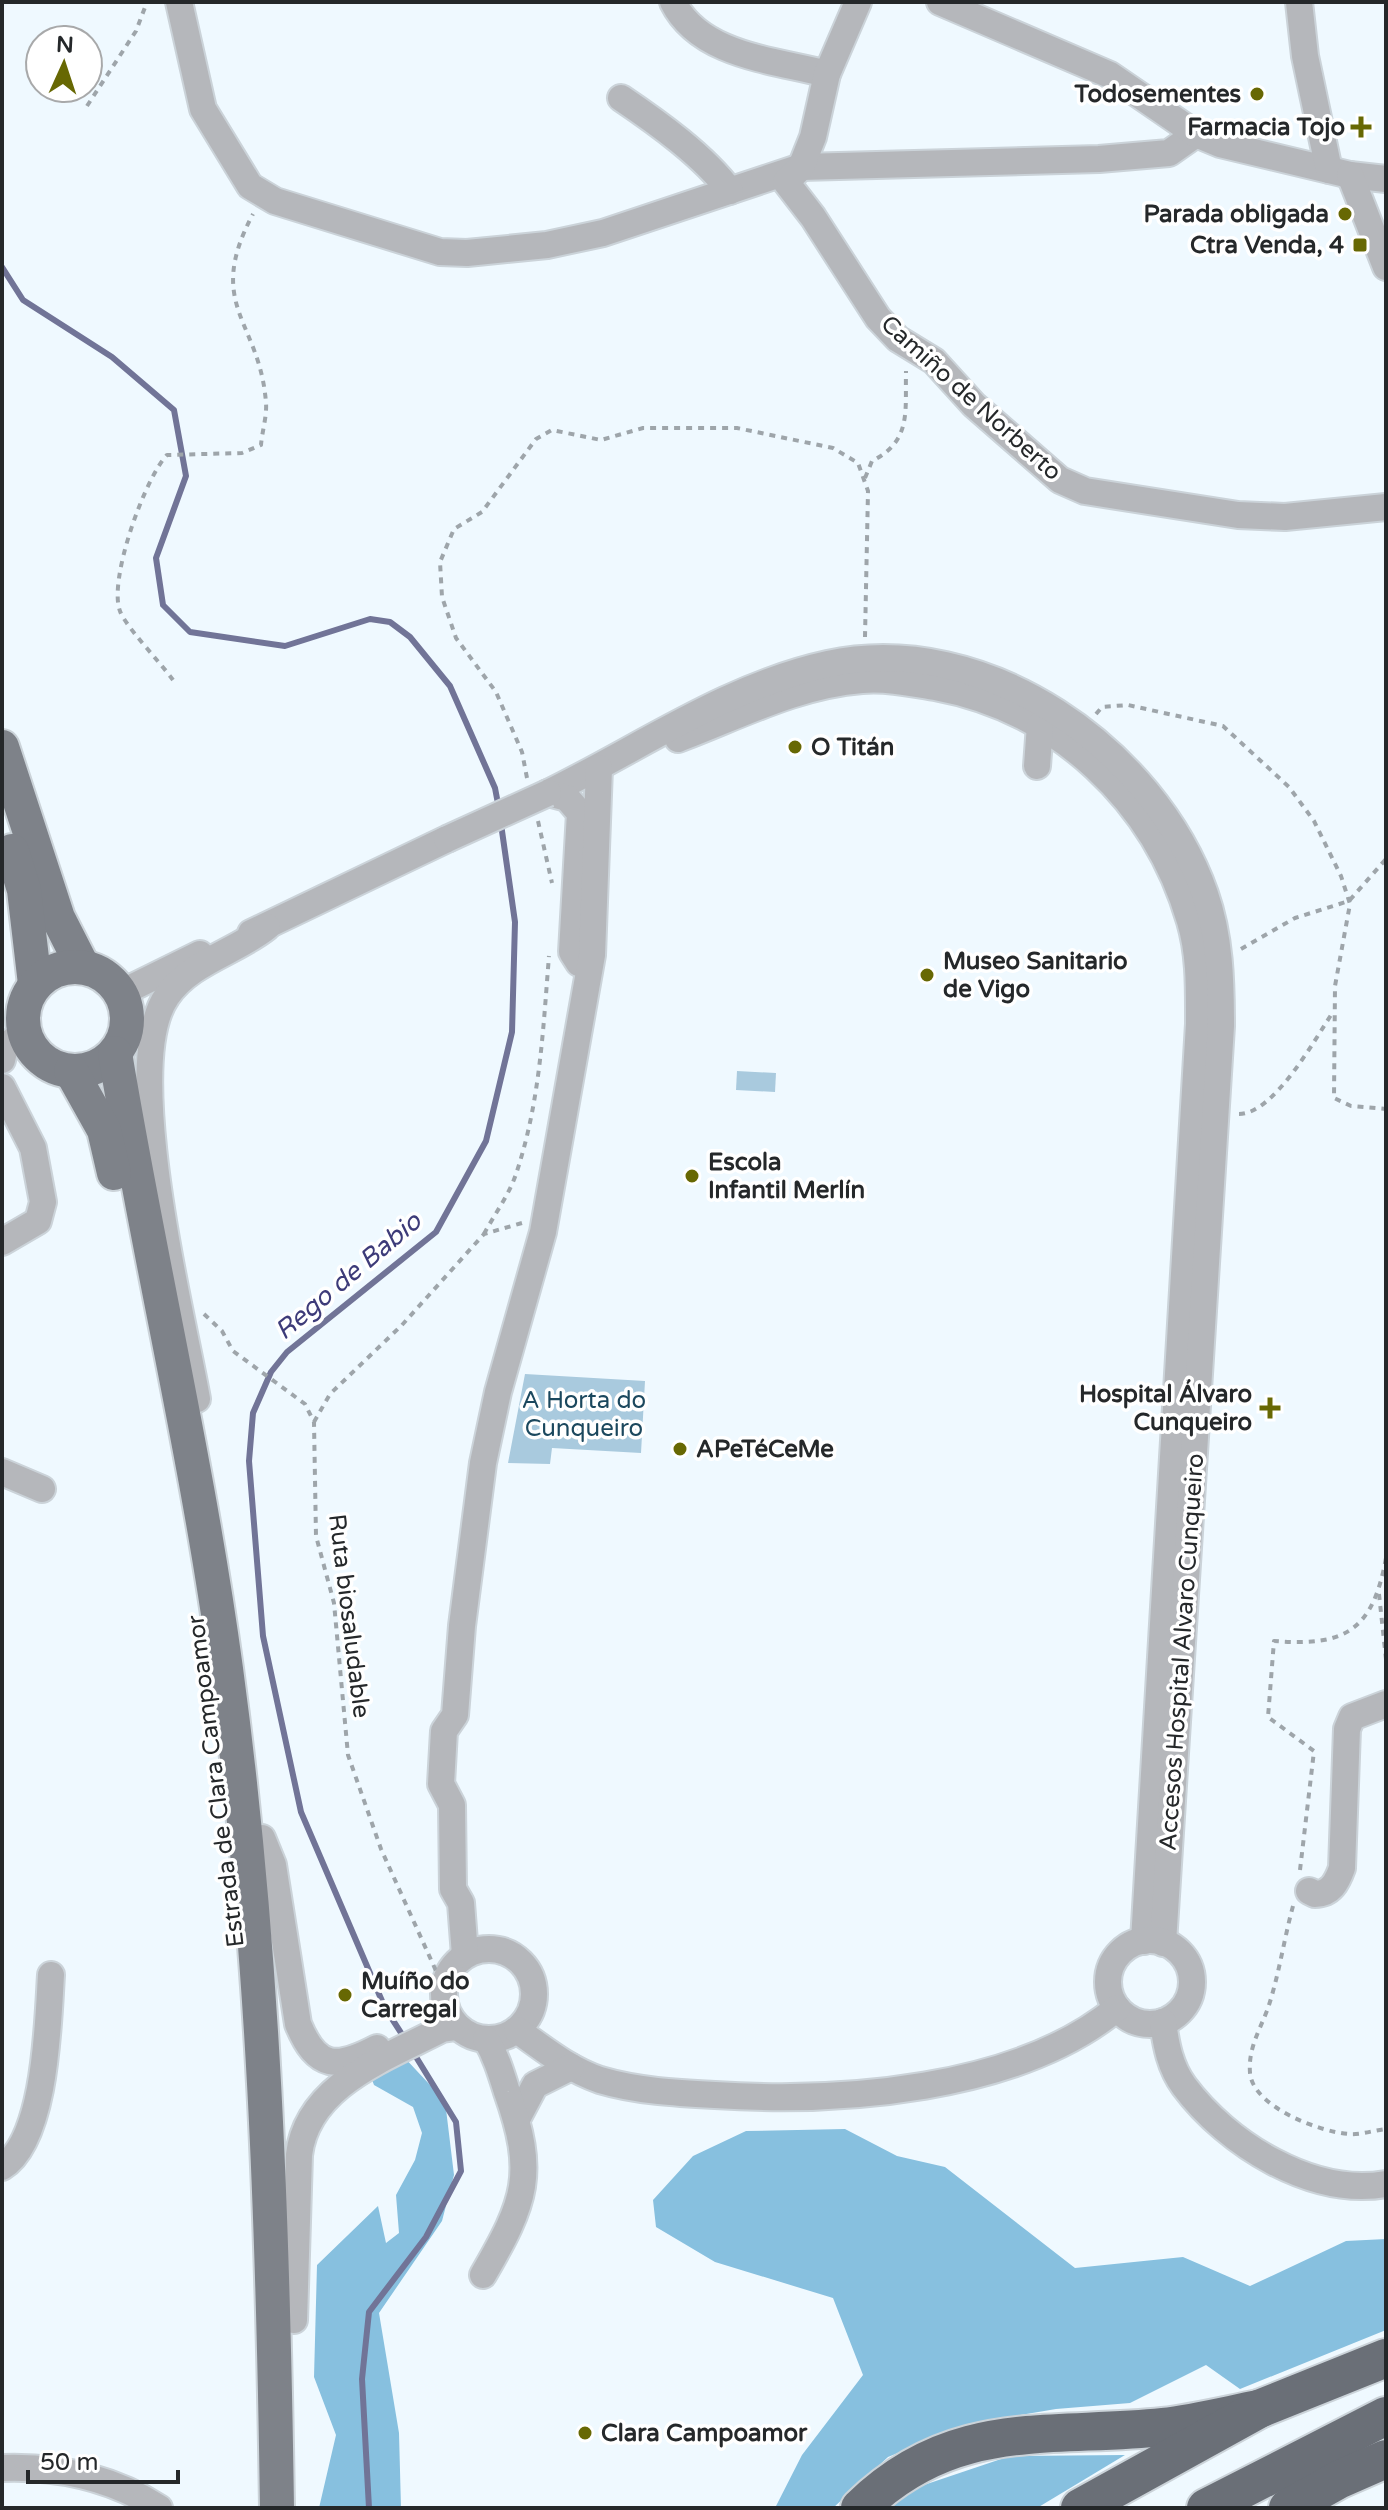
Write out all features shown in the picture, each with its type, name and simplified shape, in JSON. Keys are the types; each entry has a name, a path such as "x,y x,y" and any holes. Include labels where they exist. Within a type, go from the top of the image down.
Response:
{"highway":[{"path":"1080,2508 1259,2409 1386,2358"},
{"path":"860,2508 878,2491 934,2457 999,2436 1163,2427 1259,2409"},
{"path":"1206,2508 1386,2416"},
{"path":"1288,2508 1340,2479 1386,2459"}],"main road":[{"path":"2,747 58,918 83,967"},
{"path":"2,817 24,890 35,984"},
{"path":"115,1053 102,1063 71,1071 41,1059 24,1032 22,1015 35,984 49,973 66,967 83,967 111,981 121,993"},
{"name":"Estrada de Clara Campoamor","path":"121,993 127,1024 115,1053 172,1340 213,1573 254,1919 271,2201 277,2508"},
{"name":"Estrada de Clara Campoamor","path":"71,1071 104,1130 110,1157 155,1360 210,1697 232,1903 246,2102 257,2508"},
{"name":"Estrada de Clara Campoamor","path":"172,1340 197,1399 233,1607 262,1838 294,2320 296,2508"}],"street":[{"path":"179,2 203,109 250,186 264,194 440,252 467,253 547,245 603,233 801,167 1099,159 1169,153 1196,134"},
{"path":"673,2 680,17 698,34 721,47 827,74"},
{"path":"801,167 813,137 827,74 858,2"},
{"path":"940,2 1110,75 1196,134 1253,153 1386,179"},
{"path":"1299,2 1305,56 1339,172 1386,267"},
{"path":"621,98 658,123 716,173 730,191"},
{"name":"Camiño de Norberto","path":"801,167 786,182 813,217 878,318 902,341 934,361 974,405 1060,480 1085,491 1238,515 1285,517 1386,507"},
{"name":"Accesos Hospital Alvaro Cunqueiro","path":"599,768 703,710 766,683 828,664 864,660 911,661 992,679 1044,703 1083,730 1150,793 1174,826 1205,894 1218,955 1221,1026 1154,1942"},
{"name":"Accesos Hospital Alvaro Cunqueiro","path":"121,993 215,947 267,927 599,768 770,701 824,685 865,680 906,682 953,691 1010,710 1040,725 1075,748 1108,778 1155,837 1191,923 1199,968 1197,1112 1154,1942"},
{"path":"1037,766 1040,725"},
{"path":"465,1955 461,1903 453,1889 452,1805 441,1784 444,1731 455,1715 462,1626 483,1463 498,1392 545,1224 592,955 599,768"},
{"path":"537,796 567,798 580,813 572,952 579,963"},
{"name":"Accesos Hospital Alvaro Cunqueiro","path":"197,1399 165,1222 149,1092 149,1049 154,1024 167,996 194,969 245,945 267,927"},
{"path":"2,1060 5,1047 24,1032"},
{"path":"2,1087 33,1148 43,1202 38,1221 2,1242"},
{"path":"2,1472 42,1489"},
{"path":"1301,1889 1322,1894 1337,1882 1342,1868 1347,1729 1352,1717 1386,1704"},
{"path":"262,1838 273,1865 302,2034 317,2056 334,2064 358,2066"},
{"path":"1154,1942 1181,1954 1193,1979 1185,2006 1163,2022 1138,2022 1117,2008 1111,1997 1110,1972 1123,1951 1154,1942"},
{"path":"445,2015 452,1967 465,1955 496,1949 523,1964 536,1993 533,2009 517,2030 498,2039 486,2039"},
{"path":"2,2167 26,2137 46,2065 51,1975"},
{"path":"517,2030 571,2067 628,2088 778,2099 858,2097 971,2074 1030,2056 1094,2027 1117,2008"},
{"path":"445,2015 486,2039 495,2053 525,2154 522,2195 513,2223 483,2275"},
{"path":"294,2320 302,2133 325,2096 358,2066 445,2015"},
{"path":"1163,2022 1168,2055 1183,2085 1207,2112 1245,2145 1280,2164 1330,2183 1365,2188 1386,2184"},
{"path":"517,2119 535,2085 571,2067"},
{"path":"2,2468 67,2470 91,2476 132,2490 159,2508"}],"path":[{"path":"87,106 136,31 147,2"},
{"path":"173,680 120,613 115,584 135,519 157,466 167,455 242,453 261,445 266,404 257,359 234,305 233,265 244,232 264,194"},
{"path":"864,480 872,461 890,453 903,427 906,359 902,341"},
{"path":"553,888 537,796 522,752 496,692 456,638 442,597 440,562 454,529 482,512 536,439 552,430 601,440 643,428 737,428 833,448 858,463 868,491 864,660"},
{"path":"1083,730 1102,707 1128,705 1223,726 1289,787 1314,821 1341,876 1349,901 1338,962 1334,1010 1334,1098 1351,1106 1386,1109"},
{"path":"1218,955 1238,951 1295,918 1349,901 1386,859"},
{"path":"314,1422 330,1394 445,1281 484,1234 515,1177 531,1120 542,1057 550,945"},
{"path":"1216,1113 1246,1114 1268,1101 1298,1065 1334,1010"},
{"path":"484,1234 521,1223 545,1224"},
{"path":"180,1305 197,1308 222,1331 233,1351 305,1404 314,1422"},
{"name":"Ruta biosaludable","path":"314,1422 316,1536 334,1603 348,1755 445,2015"},
{"path":"1386,1558 1379,1594 1359,1626 1322,1643 1274,1641 1268,1717 1314,1751 1301,1889 1268,2006 1251,2049 1250,2076 1260,2092 1280,2112 1307,2123 1350,2134 1386,2129"},
{"path":"1379,1594 1386,1659"}],"green space":[{"path":"737,1071 776,1073 775,1092 736,1090"},
{"name":"A Horta do Cunqueiro","path":"525,1374 645,1381 641,1453 552,1448 550,1464 508,1463"}],"shaded area":[{"path":"402,2055 445,2101 454,2175 442,2221 379,2313 399,2433 401,2508 319,2508 336,2435 314,2377 317,2265 378,2206 386,2243 399,2233 396,2195 415,2160 422,2133 413,2107 374,2085 369,2072"},
{"path":"845,2129 897,2156 945,2167 1075,2268 1183,2257 1250,2286 1346,2241 1386,2239 1386,2330 1240,2389 1206,2365 1130,2403 1056,2409 968,2424 888,2457 833,2508 775,2508 802,2455 863,2375 833,2298 715,2262 656,2227 653,2200 693,2156 746,2131"},
{"path":"1125,2455 1037,2508 889,2508 918,2487 1010,2456"}],"waterway":[{"name":"Rego de Babio","path":"2,267 23,300 112,357 174,410 186,476 156,558 163,605 190,632 285,646 370,619 390,622 410,637 450,686 495,788 499,809"},
{"name":"Rego de Babio","path":"405,2039 385,2008 301,1812 263,1636 249,1461 253,1413 271,1372 287,1352 436,1232 486,1141 512,1032 515,922 501,824"},
{"name":"Rego de Babio","path":"369,2508 362,2379 369,2312 426,2237 461,2171 456,2122 413,2052"}],"place":[{"name":"Todosementes","path":"1257,94"},
{"name":"Farmacia Tojo","path":"1361,127"},
{"name":"Parada obligada","path":"1345,214"},
{"name":"Ctra Venda, 4","path":"1360,245"},
{"name":"O Titán","path":"795,747"},
{"name":"Museo Sanitario de Vigo","path":"927,975"},
{"name":"Escola Infantil Merlín","path":"692,1176"},
{"name":"Hospital Álvaro Cunqueiro","path":"1270,1408"},
{"name":"APeTéCeMe","path":"680,1449"},
{"name":"Muíño do Carregal","path":"345,1995"},
{"name":"Clara Campoamor","path":"585,2433"}]}
